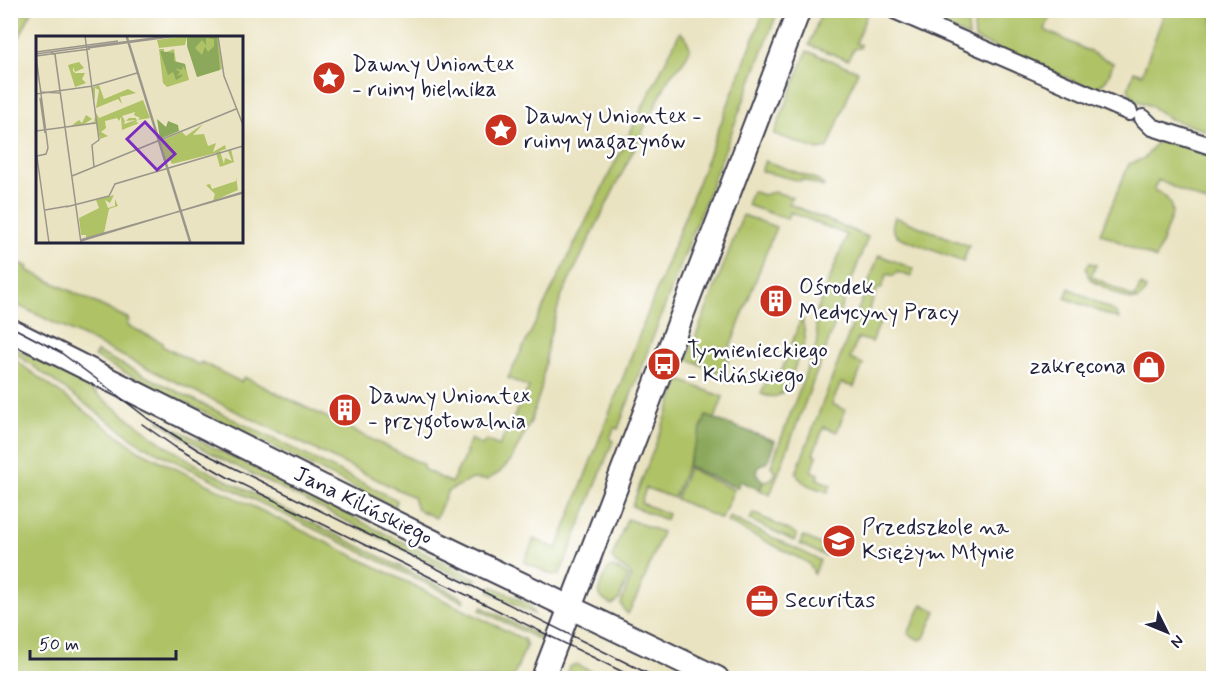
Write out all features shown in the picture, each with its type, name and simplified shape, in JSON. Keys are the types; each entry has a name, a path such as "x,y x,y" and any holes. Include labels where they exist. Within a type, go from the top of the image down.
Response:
{"street":[{"path":"543,678 800,10"},
{"path":"894,10 1136,115 1152,127 1214,147"},
{"name":"Jana Kilińskiego","path":"10,330 570,608 717,678"}],"green space":[{"path":"10,11 32,11 11,54"},
{"path":"764,11 778,11 618,429 614,428 610,439 613,441 567,558 559,575 553,575 524,562 534,539 557,549"},
{"path":"822,11 868,11 856,43 861,45 860,48 853,50 848,60 809,45"},
{"path":"908,11 936,11 968,25 969,37"},
{"path":"981,11 1052,11 1045,30 1113,63 1108,76 1100,86 1090,88 975,39 974,27"},
{"path":"1165,11 1213,11 1213,118 1207,131 1168,118 1151,106 1136,100 1128,89 1134,71 1142,74"},
{"path":"680,32 686,38 690,48 689,52 670,76 561,297 548,342 541,389 531,421 511,460 499,473 487,480 472,479 448,491 436,518 417,509 413,497 11,302 11,259 28,267 27,270 129,319 127,325 199,365 201,362 241,382 244,377 424,465 423,469 451,483 471,439 482,445 486,440 499,446 529,387 508,378"},
{"path":"807,51 858,71 828,148 818,150 774,134"},
{"path":"1158,140 1213,157 1214,206 1158,180 1154,190 1167,199 1171,205 1172,214 1156,259 1100,233 1129,164 1145,158"},
{"path":"765,161 815,179 824,185 823,187 802,179 800,181 761,171"},
{"path":"752,191 763,195 774,192 792,197 789,204 868,237 770,495 760,490 763,481 770,480 775,475 771,466 818,340 816,313 847,235 790,212 787,219 747,205"},
{"path":"743,215 776,227 726,358 728,360 723,374 687,359"},
{"path":"895,217 969,246 963,262 899,237 892,226"},
{"path":"879,255 914,269 911,277 897,272 894,276 887,274 881,289 878,288 867,314 881,320 872,342 858,338 850,359 863,364 854,387 841,383 832,404 845,410 837,432 824,427 813,454 817,456 811,471 819,474 817,479 831,485 828,492 805,483 796,473"},
{"path":"1090,263 1096,265 1091,276 1134,298 1141,285 1146,289 1144,294 1132,300 1091,280 1086,267"},
{"path":"1069,288 1117,313 1119,319 1065,298"},
{"path":"802,316 805,341 786,389 775,396 761,394 769,373 776,374 782,370"},
{"path":"11,346 83,384 163,444 204,469 465,599 464,602 142,445 11,350"},
{"path":"97,352 397,500 394,507 94,357"},
{"path":"11,357 138,450 525,640 527,644 513,678 11,678"},
{"path":"680,380 723,397 715,419 706,417 674,498 646,488 641,503 668,514 666,520 632,506"},
{"path":"706,416 775,441 767,463 761,464 757,470 758,476 763,481 760,490 740,481 737,488 687,466"},
{"path":"158,420 476,579 473,584 224,460"},
{"path":"688,468 734,490 721,519 676,499"},
{"path":"753,513 797,534 794,541 750,520"},
{"path":"729,517 820,560 814,574 805,561 727,522"},
{"path":"627,519 662,532 641,588 628,614 621,604 631,576 627,570 616,564 612,557"},
{"path":"803,536 828,548 825,556 800,544"},
{"path":"612,567 628,576 619,600 612,605 601,598 599,590 607,570"},
{"path":"492,586 528,604 534,614 490,592"},
{"path":"922,604 936,611 924,638 920,640 908,634"},
{"path":"482,607 542,637 542,641 480,610"},
{"path":"576,664 605,678 565,678 569,667"}],"tram line":[{"path":"10,326 60,352 147,418 198,450 657,678"},
{"path":"142,424 175,447 229,478 635,678"}],"place":[{"name":"Dawny Uniontex - ruiny bielnika","path":"329,78"},
{"name":"Dawny Uniontex - ruiny magazynów","path":"501,130"},
{"name":"Ośrodek Medycyny Pracy","path":"776,301"},
{"name":"Tymienieckiego - Kilińskiego","path":"664,364"},
{"name":"zakręcona","path":"1149,367"},
{"name":"Dawny Uniontex - przygotowalnia","path":"345,410"},
{"name":"Przedszkole na Księżym Młynie","path":"839,541"},
{"name":"Securitas","path":"762,601"}]}
